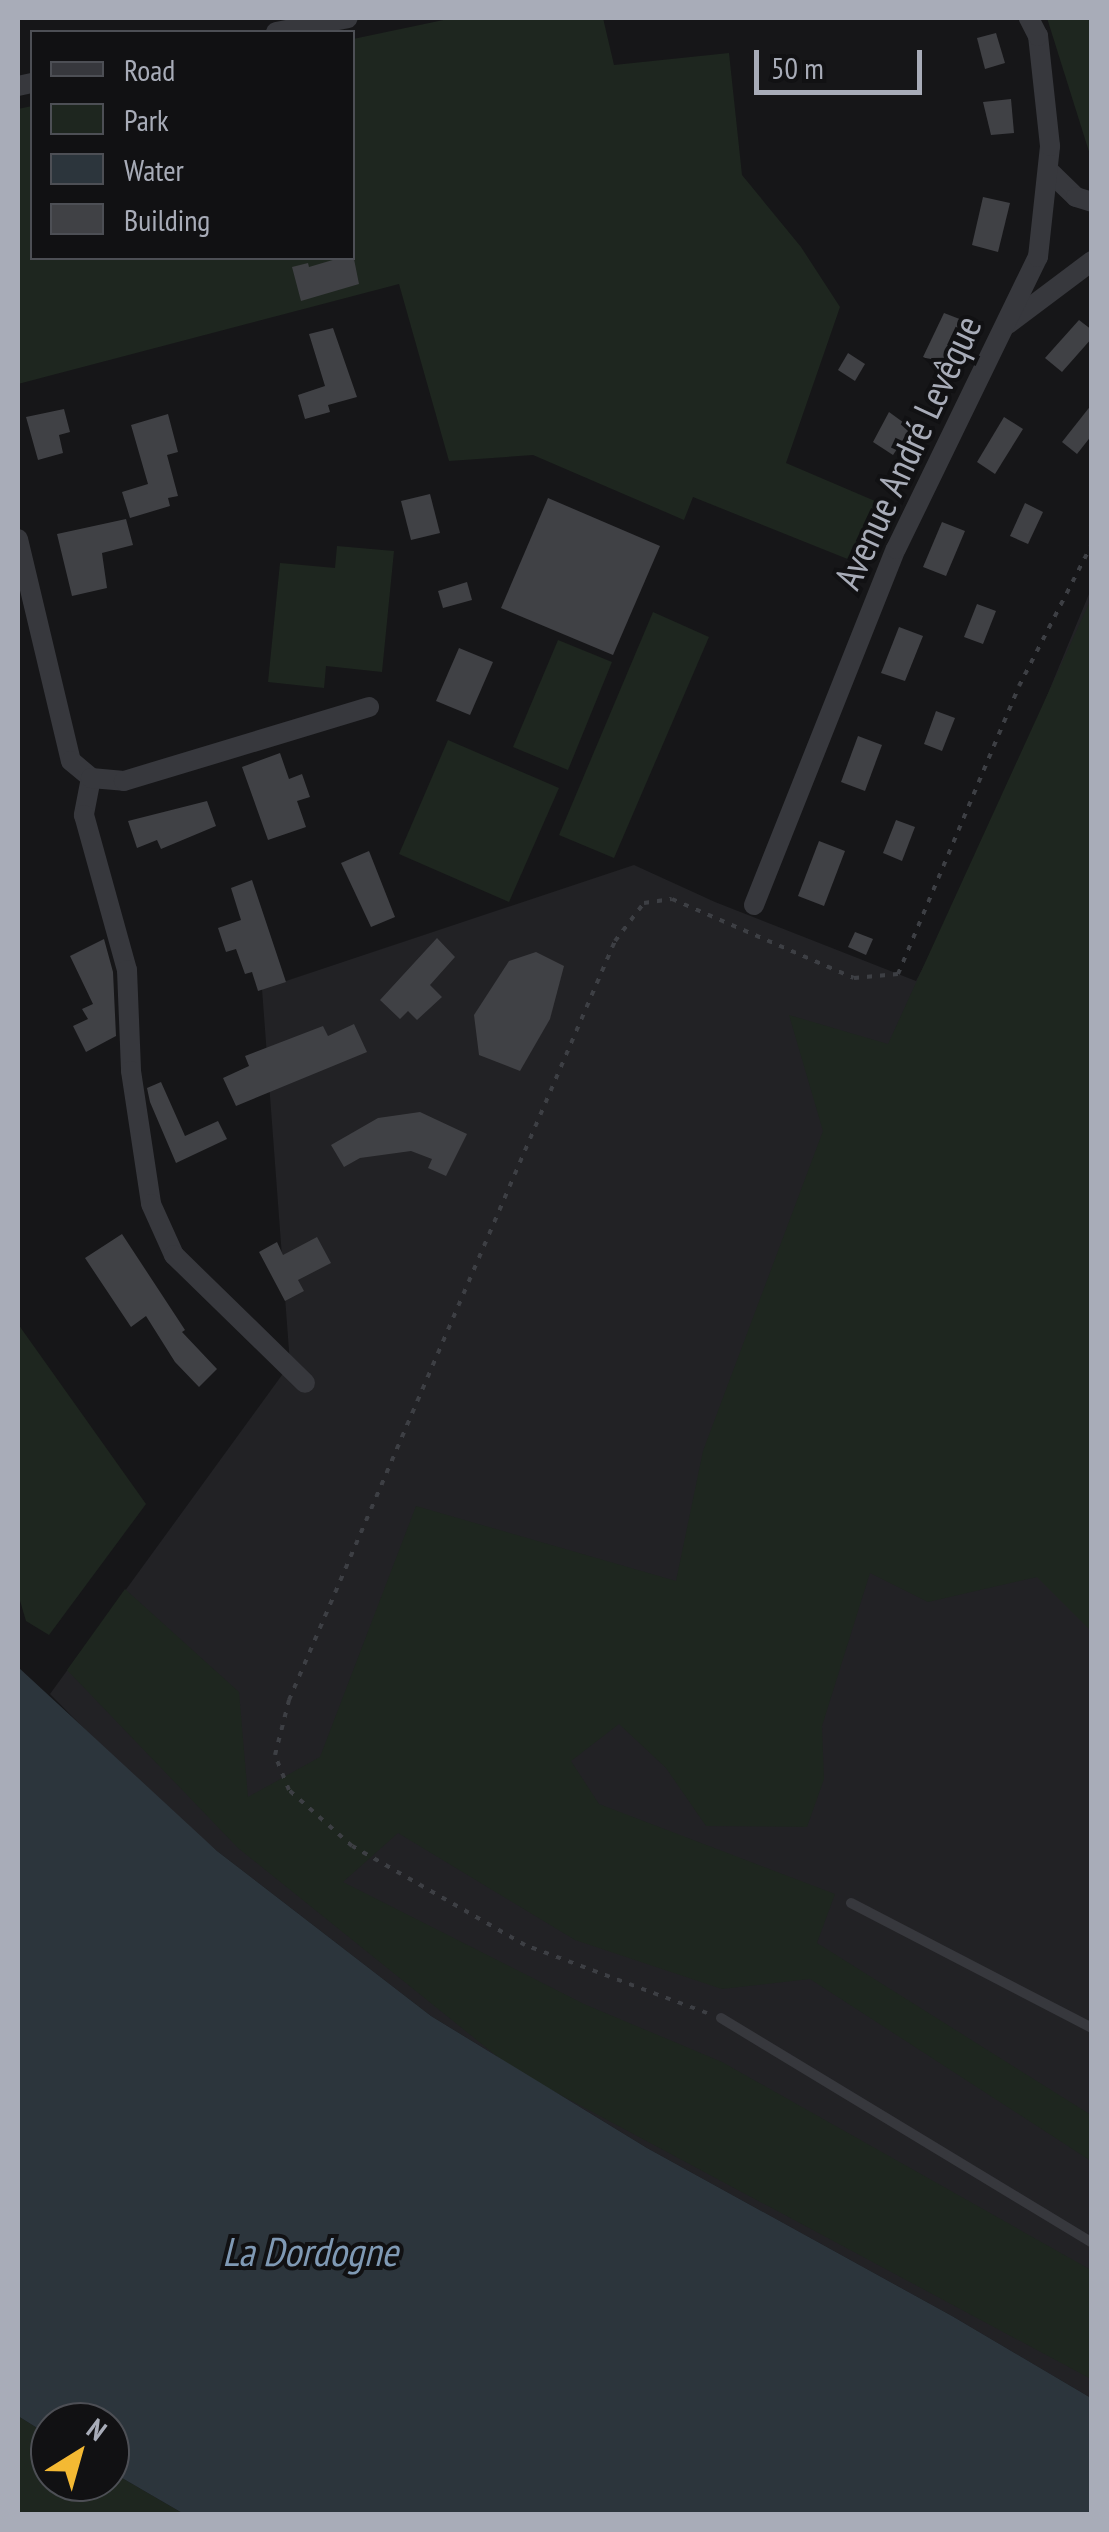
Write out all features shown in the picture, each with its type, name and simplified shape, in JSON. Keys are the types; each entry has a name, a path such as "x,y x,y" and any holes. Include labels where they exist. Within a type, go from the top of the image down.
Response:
{"street":[{"path":"286,30 348,18"},
{"name":"Avenue André Levêque","path":"754,904 896,549 1038,257 1050,146 1040,54 1029,18"},
{"path":"1048,170 1076,196 1092,202"},
{"path":"1002,328 1092,260"},
{"path":"18,539 71,761 91,778 124,781 369,707"},
{"path":"91,778 84,815 128,970 131,1071 151,1204 174,1255 306,1383"}],"lane":[{"path":"852,1903 1092,2028"},
{"path":"721,2018 1092,2243"}],"path":[{"path":"721,2018 525,1944 352,1846 289,1790 275,1754 289,1700 614,941 644,903 672,899 854,978 898,974 1019,686 1092,544"}],"shaded area":[{"path":"1091,589 1091,2398 952,2316 647,2148 431,2016 217,1851 132,1777 50,1694 290,1364 262,989 634,865 715,902 916,981 979,861"}],"green space":[{"path":"453,18 603,18 614,65 729,53 742,175 801,247 840,307 786,463 882,504 855,562 693,497 684,520 533,455 449,461 399,284 18,384 18,109 30,106 30,260 355,260 355,39"},
{"path":"1047,18 1091,18 1091,158"},
{"path":"337,546 394,551 382,672 326,666 324,688 268,682 280,563 335,568"},
{"path":"1091,599 1091,1631 1037,1577 928,1602 870,1573 822,1726 824,1779 807,1827 706,1826 666,1768 619,1724 571,1761 599,1804 835,1894 817,1943 1091,2115 1091,2161 810,1979 722,1989 575,1940 398,1833 343,1882 584,2004 722,2062 1091,2270 1091,2379 514,2070 238,1848 67,1670 125,1589 239,1692 248,1797 320,1757 416,1506 676,1581 703,1451 823,1131 789,1015 888,1044"},
{"path":"653,612 709,637 614,858 559,835"},
{"path":"558,640 612,662 568,770 513,747"},
{"path":"448,740 559,788 509,902 399,854"},
{"path":"18,1324 146,1504 49,1635 26,1621 18,1594"},
{"path":"18,2416 30,2424 30,2502 130,2502 130,2483 184,2514 18,2514"}],"water":[{"name":"La Dordogne","path":"18,1667 217,1851 431,2016 647,2148 952,2316 1091,2398 1091,2514 184,2514 130,2483 130,2402 30,2402 30,2424 18,2416"}],"building":[{"path":"996,33 1005,63 985,69 977,38"},
{"path":"1011,99 1014,133 991,135 983,102"},
{"path":"983,197 1010,203 998,252 972,245"},
{"path":"333,260 354,260 359,284 301,301 292,267 308,263 309,267"},
{"path":"944,313 970,323 947,369 923,357"},
{"path":"1079,320 1092,330 1092,338 1062,372 1045,358"},
{"path":"333,328 357,397 328,405 330,412 305,419 298,395 325,386 309,334"},
{"path":"848,353 865,364 855,381 838,370"},
{"path":"1092,404 1092,435 1077,454 1062,442"},
{"path":"64,409 70,432 59,435 63,453 38,460 26,417"},
{"path":"889,412 911,428 893,455 873,442"},
{"path":"168,414 178,452 167,455 178,496 168,498 170,506 130,518 122,492 148,484 131,425"},
{"path":"1004,417 1023,429 995,474 977,462"},
{"path":"430,494 440,533 411,540 401,501"},
{"path":"548,498 660,546 613,655 501,608"},
{"path":"1025,503 1043,512 1028,544 1010,536"},
{"path":"126,519 133,545 102,553 107,588 72,596 57,534"},
{"path":"942,522 965,531 946,576 923,567"},
{"path":"467,582 472,600 443,608 438,591"},
{"path":"977,604 996,611 983,644 964,637"},
{"path":"899,627 923,636 905,681 881,673"},
{"path":"459,648 493,662 470,715 436,701"},
{"path":"936,711 955,718 942,751 924,744"},
{"path":"858,736 882,745 865,791 841,782"},
{"path":"280,753 289,779 302,774 310,797 297,801 306,827 268,840 242,767"},
{"path":"207,801 216,826 161,849 157,840 137,848 128,821"},
{"path":"896,820 915,827 902,861 883,853"},
{"path":"819,841 845,851 824,906 798,896"},
{"path":"369,851 395,917 371,927 341,863"},
{"path":"252,880 286,982 258,991 252,972 245,974 236,949 226,952 218,928 241,920 231,888"},
{"path":"855,932 873,939 866,955 848,947"},
{"path":"437,938 455,957 430,985 442,997 417,1020 408,1011 400,1019 380,1000"},
{"path":"104,939 113,972 116,1036 86,1052 73,1026 88,1019 82,1009 93,1004 70,956"},
{"path":"536,952 564,966 550,1019 520,1071 479,1055 474,1015 509,961"},
{"path":"354,1024 367,1052 236,1106 223,1078 249,1066 245,1056 323,1026 328,1036"},
{"path":"161,1082 185,1136 218,1121 227,1139 176,1163 147,1088"},
{"path":"420,1112 467,1134 446,1176 428,1168 432,1159 411,1151 360,1158 344,1167 331,1145 378,1118"},
{"path":"122,1234 185,1330 182,1332 217,1369 199,1387 175,1362 146,1316 131,1327 85,1258"},
{"path":"317,1237 331,1263 298,1280 304,1291 285,1301 259,1252 277,1242 283,1255"}]}
